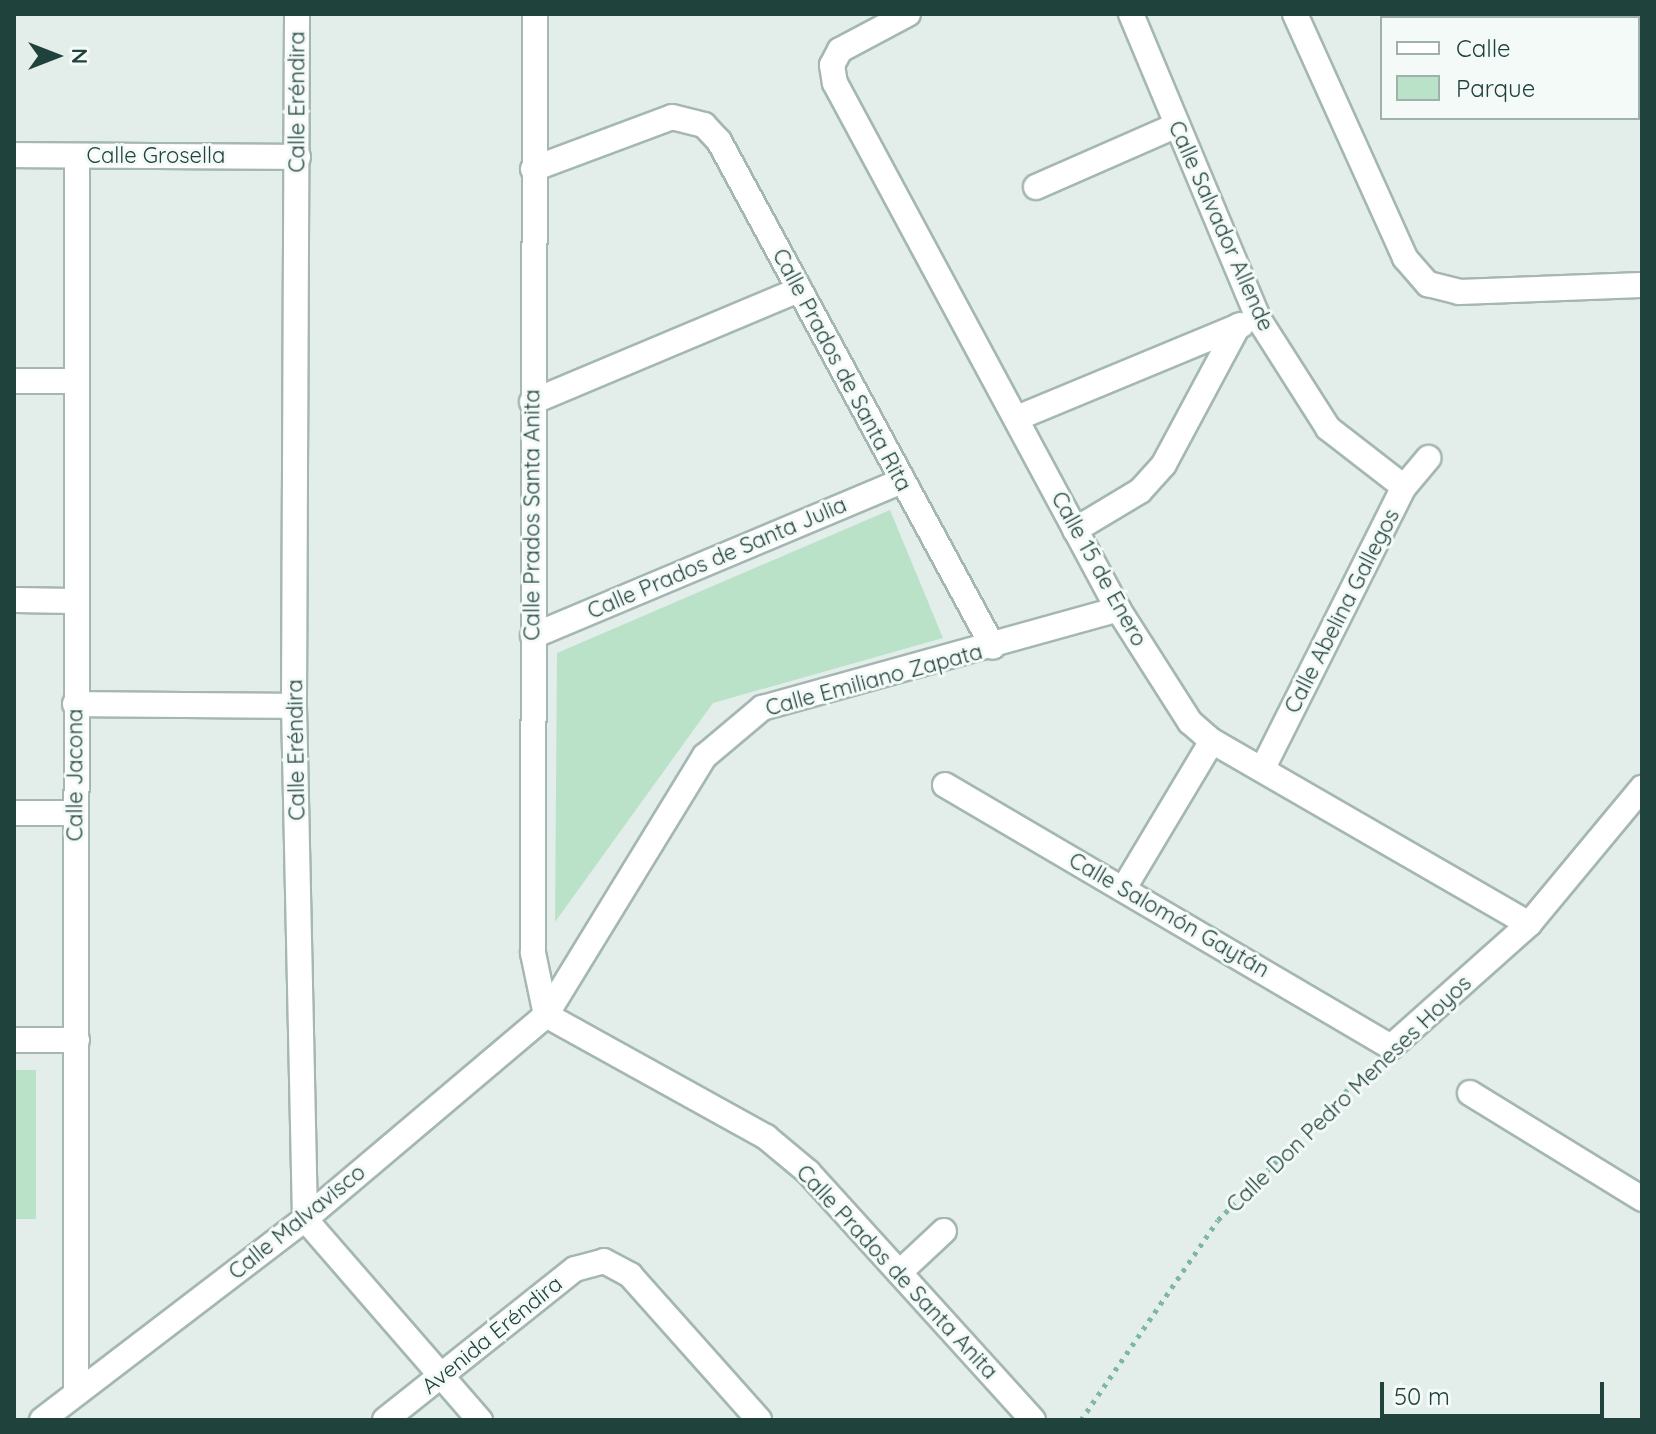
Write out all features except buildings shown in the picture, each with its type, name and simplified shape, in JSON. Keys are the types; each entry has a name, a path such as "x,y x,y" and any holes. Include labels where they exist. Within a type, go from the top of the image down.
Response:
{"street":[{"name":"Calle Eréndira","path":"297,14 294,706 305,1219"},
{"name":"Calle Prados Santa Anita","path":"535,14 533,953 546,1015"},
{"name":"Calle 15 de Enero","path":"908,14 867,31 832,65 841,100 1017,418 1118,609 1190,722 1212,741 1529,924"},
{"name":"Calle Salvador Allende","path":"1131,14 1177,125 1248,322 1328,428 1404,487"},
{"path":"1295,14 1405,258 1428,284 1459,292 1642,285"},
{"name":"Calle Prados de Santa Rita","path":"533,169 672,117 704,125 719,141 993,647"},
{"path":"1036,187 1177,125"},
{"name":"Calle Grosella","path":"14,155 298,157"},
{"name":"Calle Jacona","path":"76,1393 74,601 77,156"},
{"path":"532,402 799,290"},
{"path":"1017,418 1248,322"},
{"path":"1075,530 1140,491 1164,464 1248,322"},
{"path":"14,381 75,381"},
{"name":"Calle Abelina Gallegos","path":"1263,768 1404,487 1428,458"},
{"name":"Calle Prados de Santa Julia","path":"533,636 902,481"},
{"path":"14,600 74,601"},
{"name":"Calle Emiliano Zapata","path":"546,1015 670,806 730,729 776,704 993,647 1118,609"},
{"path":"75,704 294,706"},
{"path":"1124,888 1212,741"},
{"name":"Calle Salomón Gaytán","path":"945,785 1391,1047"},
{"name":"Calle Don Pedro Meneses Hoyos","path":"1391,1047 1529,924 1642,788"},
{"path":"14,813 75,813"},
{"name":"Calle Malvavisco","path":"42,1420 305,1219 546,1015"},
{"name":"Calle Prados de Santa Anita","path":"546,1015 766,1137 808,1172 1033,1420"},
{"path":"14,1040 77,1040"},
{"path":"1470,1093 1642,1199"},
{"path":"305,1219 439,1378 480,1420"},
{"path":"900,1272 944,1231"},
{"name":"Avenida Eréndira","path":"385,1420 575,1269 604,1261 630,1275 759,1420"}],"path":[{"name":"Calle Don Pedro Meneses Hoyos","path":"1081,1420 1218,1220 1391,1047"}],"green space":[{"path":"890,510 943,638 713,703 555,922 557,653"},
{"path":"14,1070 36,1070 36,1219 14,1219"}]}
